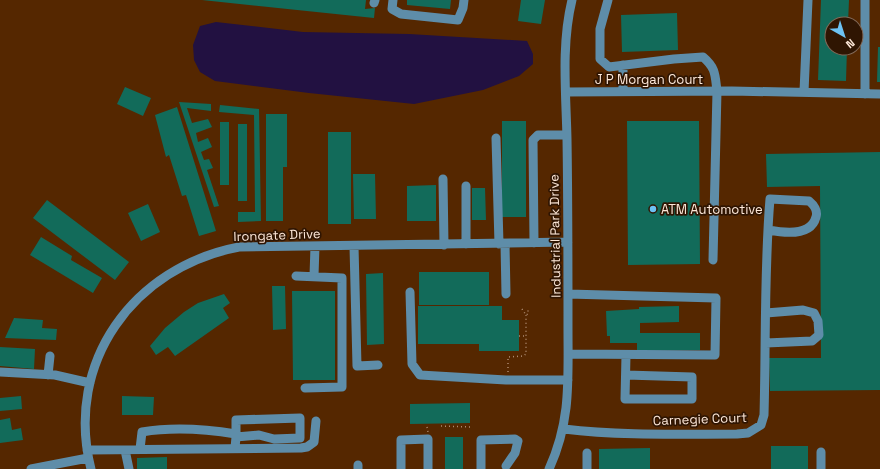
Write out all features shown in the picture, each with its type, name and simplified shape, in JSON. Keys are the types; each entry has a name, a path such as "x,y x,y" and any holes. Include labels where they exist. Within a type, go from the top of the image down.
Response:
{"street":[{"path":"393,0 392,9 401,14 458,20 463,8 464,0"},
{"name":"Industrial Park Drive","path":"549,469 564,429 567,410 568,242 566,92 568,25 572,0"},
{"path":"608,0 600,29 600,59 609,67 703,57 711,65 714,71 717,91 713,260"},
{"path":"804,92 808,0"},
{"path":"865,0 865,94"},
{"path":"623,65 623,92"},
{"name":"J P Morgan Court","path":"566,92 732,91 880,94"},
{"path":"534,243 533,140 538,135 566,136"},
{"path":"496,138 506,294"},
{"path":"443,179 444,245"},
{"path":"466,186 466,244"},
{"name":"Carnegie Court","path":"564,429 600,433 632,434 748,433 761,425 764,415 766,313 770,199 809,201 814,205 817,215 813,225 808,230 779,232 769,230"},
{"name":"Irongate Drive","path":"91,469 87,454 86,407 90,383 102,347 116,324 145,292 173,271 189,262 212,253 234,248 568,242"},
{"path":"314,276 315,246"},
{"path":"354,246 357,366 378,365"},
{"path":"296,276 342,278 342,387 305,388"},
{"path":"410,292 412,364 420,375 506,380 568,380"},
{"path":"568,294 716,298 715,355 568,354"},
{"path":"766,313 803,310 814,313 818,321 818,335 812,341 766,343"},
{"path":"626,355 625,399 692,399 692,377 626,375"},
{"path":"48,375 50,356"},
{"path":"0,372 48,375 90,383"},
{"path":"140,449 142,432 151,430 176,429 236,436 259,435 274,439 300,438 300,418 236,420 236,436 235,448"},
{"path":"31,469 87,454 125,450 307,448 314,442 316,421"},
{"path":"401,469 401,440 428,439 428,469"},
{"path":"481,469 481,440 515,439 518,441 515,453 506,468"},
{"path":"125,450 129,469"},
{"path":"821,452 821,469"},
{"path":"586,453 586,469"}],"path":[{"path":"522,309 526,315"},
{"path":"508,373 508,357 523,356 526,354 526,315 528,314 528,309"},
{"path":"519,336 526,336"},
{"path":"441,426 470,427"}],"shaded area":[{"path":"216,22 303,32 409,34 527,41 533,54 533,64 519,76 483,90 414,104 215,81 200,72 194,60 193,45 200,26"}],"building":[{"path":"202,0 366,0 365,9 375,8 374,18"},
{"path":"407,0 451,0 450,9 407,5"},
{"path":"521,0 545,0 541,24 518,21"},
{"path":"821,0 849,0 848,16 824,16 824,56 847,56 846,81 818,80"},
{"path":"677,13 678,50 622,52 621,15"},
{"path":"878,47 880,47 880,82 877,82"},
{"path":"125,87 151,98 143,116 117,104"},
{"path":"179,102 211,104 211,111 187,108 192,123 208,119 212,127 196,133 198,142 208,138 212,147 201,152 204,160 209,159 213,168 207,170 219,206 214,207"},
{"path":"220,105 259,109 261,221 238,222 238,212 255,212 254,115 219,112"},
{"path":"177,107 216,231 199,236 186,195 182,196 169,155 166,157 155,115"},
{"path":"266,114 287,114 287,167 283,167 283,221 266,221"},
{"path":"502,121 526,121 526,217 502,217"},
{"path":"627,121 699,121 700,264 628,265"},
{"path":"220,122 229,122 229,185 220,185"},
{"path":"238,124 247,124 247,201 238,201"},
{"path":"328,132 351,132 351,224 328,224"},
{"path":"880,152 880,390 770,391 769,358 821,358 820,186 767,187 766,154"},
{"path":"353,174 375,174 376,219 354,219"},
{"path":"436,185 436,221 407,221 407,186"},
{"path":"472,188 485,188 486,220 472,220"},
{"path":"47,200 129,262 115,280 33,218"},
{"path":"148,204 160,232 141,241 128,213"},
{"path":"41,237 72,256 71,260 102,278 93,293 30,255"},
{"path":"419,272 489,272 489,305 419,305"},
{"path":"383,273 384,344 367,345 366,274"},
{"path":"272,286 285,286 286,329 273,330"},
{"path":"292,291 335,291 335,380 293,380"},
{"path":"224,294 230,303 223,308 229,318 175,356 168,347 156,355 150,346 165,328 184,312 198,303"},
{"path":"418,306 502,306 502,320 519,320 519,351 479,351 479,344 418,344"},
{"path":"679,306 679,322 640,323 640,333 700,333 700,350 637,351 637,343 610,343 610,336 607,336 606,311 639,309 639,307"},
{"path":"14,318 43,320 42,328 57,329 56,340 5,338"},
{"path":"0,347 35,349 34,369 0,366"},
{"path":"21,396 22,409 0,411 0,398"},
{"path":"122,396 154,397 153,415 122,415"},
{"path":"470,403 470,423 410,424 410,404"},
{"path":"10,418 12,430 21,428 23,440 0,443 0,420"},
{"path":"445,437 463,437 463,469 445,469"},
{"path":"771,446 808,446 808,469 771,469"},
{"path":"650,448 650,469 599,469 599,449"},
{"path":"167,457 167,469 137,469 137,458"}],"place":[{"name":"ATM Automotive","path":"653,209"}]}
